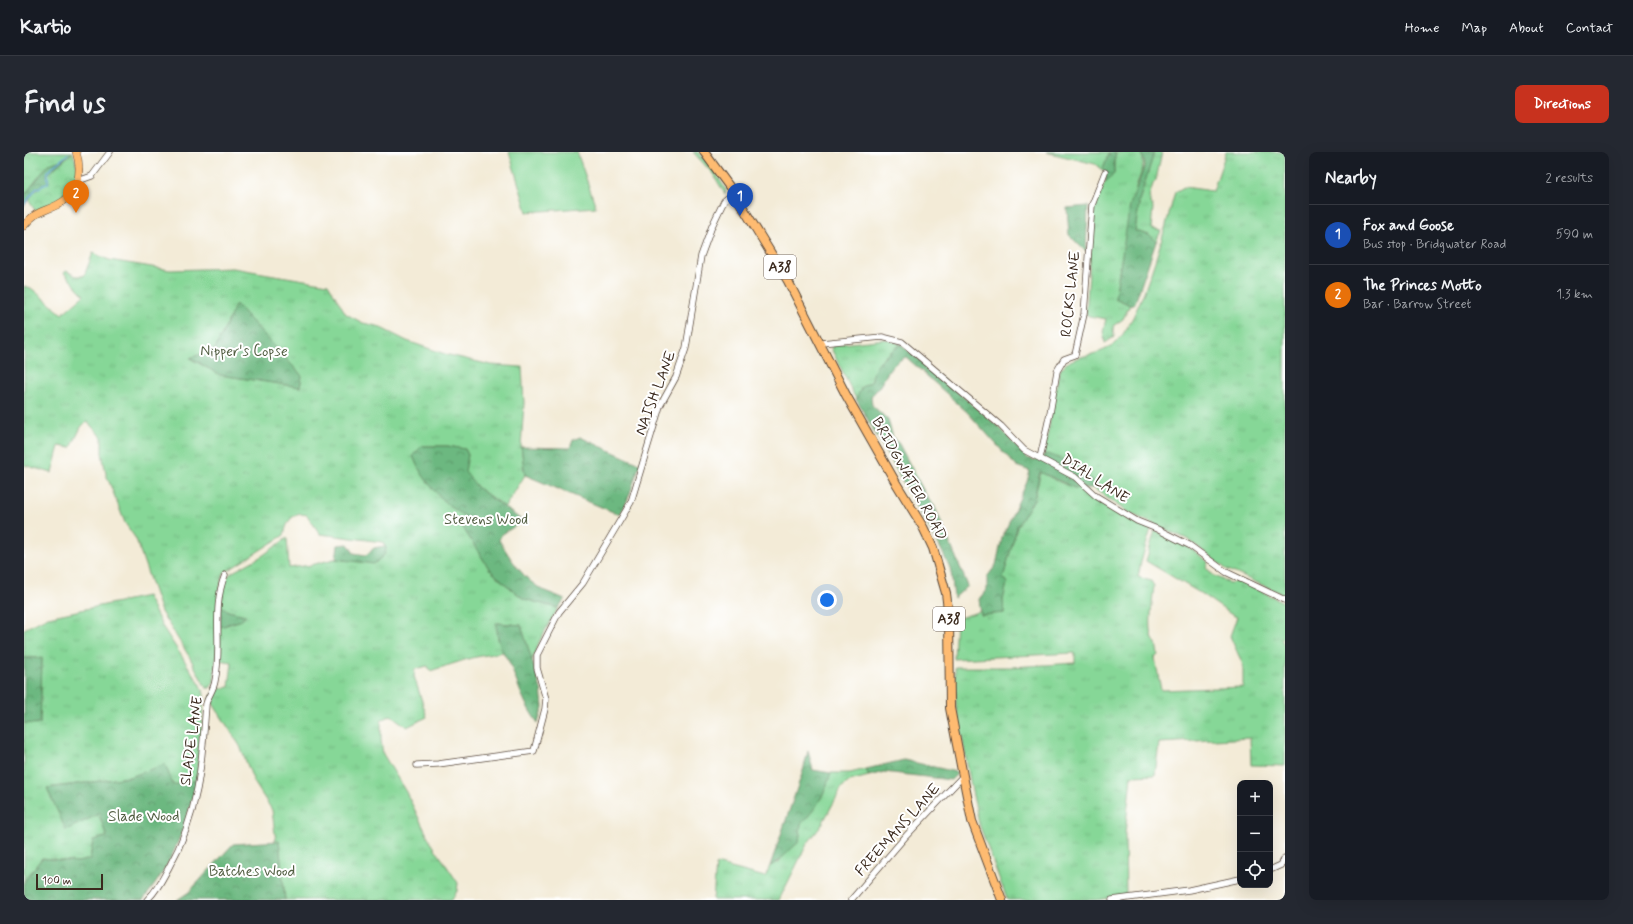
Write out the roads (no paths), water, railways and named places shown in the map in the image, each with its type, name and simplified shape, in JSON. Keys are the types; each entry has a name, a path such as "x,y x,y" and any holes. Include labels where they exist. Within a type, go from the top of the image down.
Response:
{"highway":[{"name":"BRIDGWATER ROAD","path":"704,152 734,193 788,281 846,395 888,470 923,526 940,569 946,594 949,618 950,708 972,821 1002,900"}],"main road":[{"path":"24,226 33,216 44,209 56,206 64,201 78,181 80,168 76,152"}],"street":[{"path":"78,181 92,176 110,152"},
{"name":"ROCKS LANE","path":"1040,458 1057,371 1064,359 1075,354 1084,314 1092,205 1105,172"},
{"name":"NAISH LANE","path":"417,764 438,764 534,751 545,709 546,699 536,661 545,637 559,612 583,583 631,502 660,406 676,377 686,348 701,256 712,226 724,201 734,193"},
{"name":"DIAL LANE","path":"821,344 882,337 902,342 1001,426 1024,450 1075,477 1096,496 1137,521 1157,529 1189,546 1226,572 1285,600"},
{"name":"SLADE LANE","path":"147,900 159,888 179,850 186,835 194,805 202,767 206,704 208,695 215,682 219,639 218,605 225,575"},
{"name":"FREEMANS LANE","path":"851,900 906,836 963,776"},
{"path":"1273,869 1281,865 1285,858"},
{"path":"1112,900 1189,890 1237,879"}],"waterway":[{"path":"24,205 36,189 48,183 48,172 68,154"}],"place":[{"name":"The Princes Motto","path":"76,213"},
{"name":"Fox and Goose","path":"740,216"}],"park label":[{"name":"Nipper's Copse","path":"244,352"},
{"name":"Stevens Wood","path":"486,520"},
{"name":"Slade Wood","path":"144,817"},
{"name":"Batches Wood","path":"252,872"}]}
